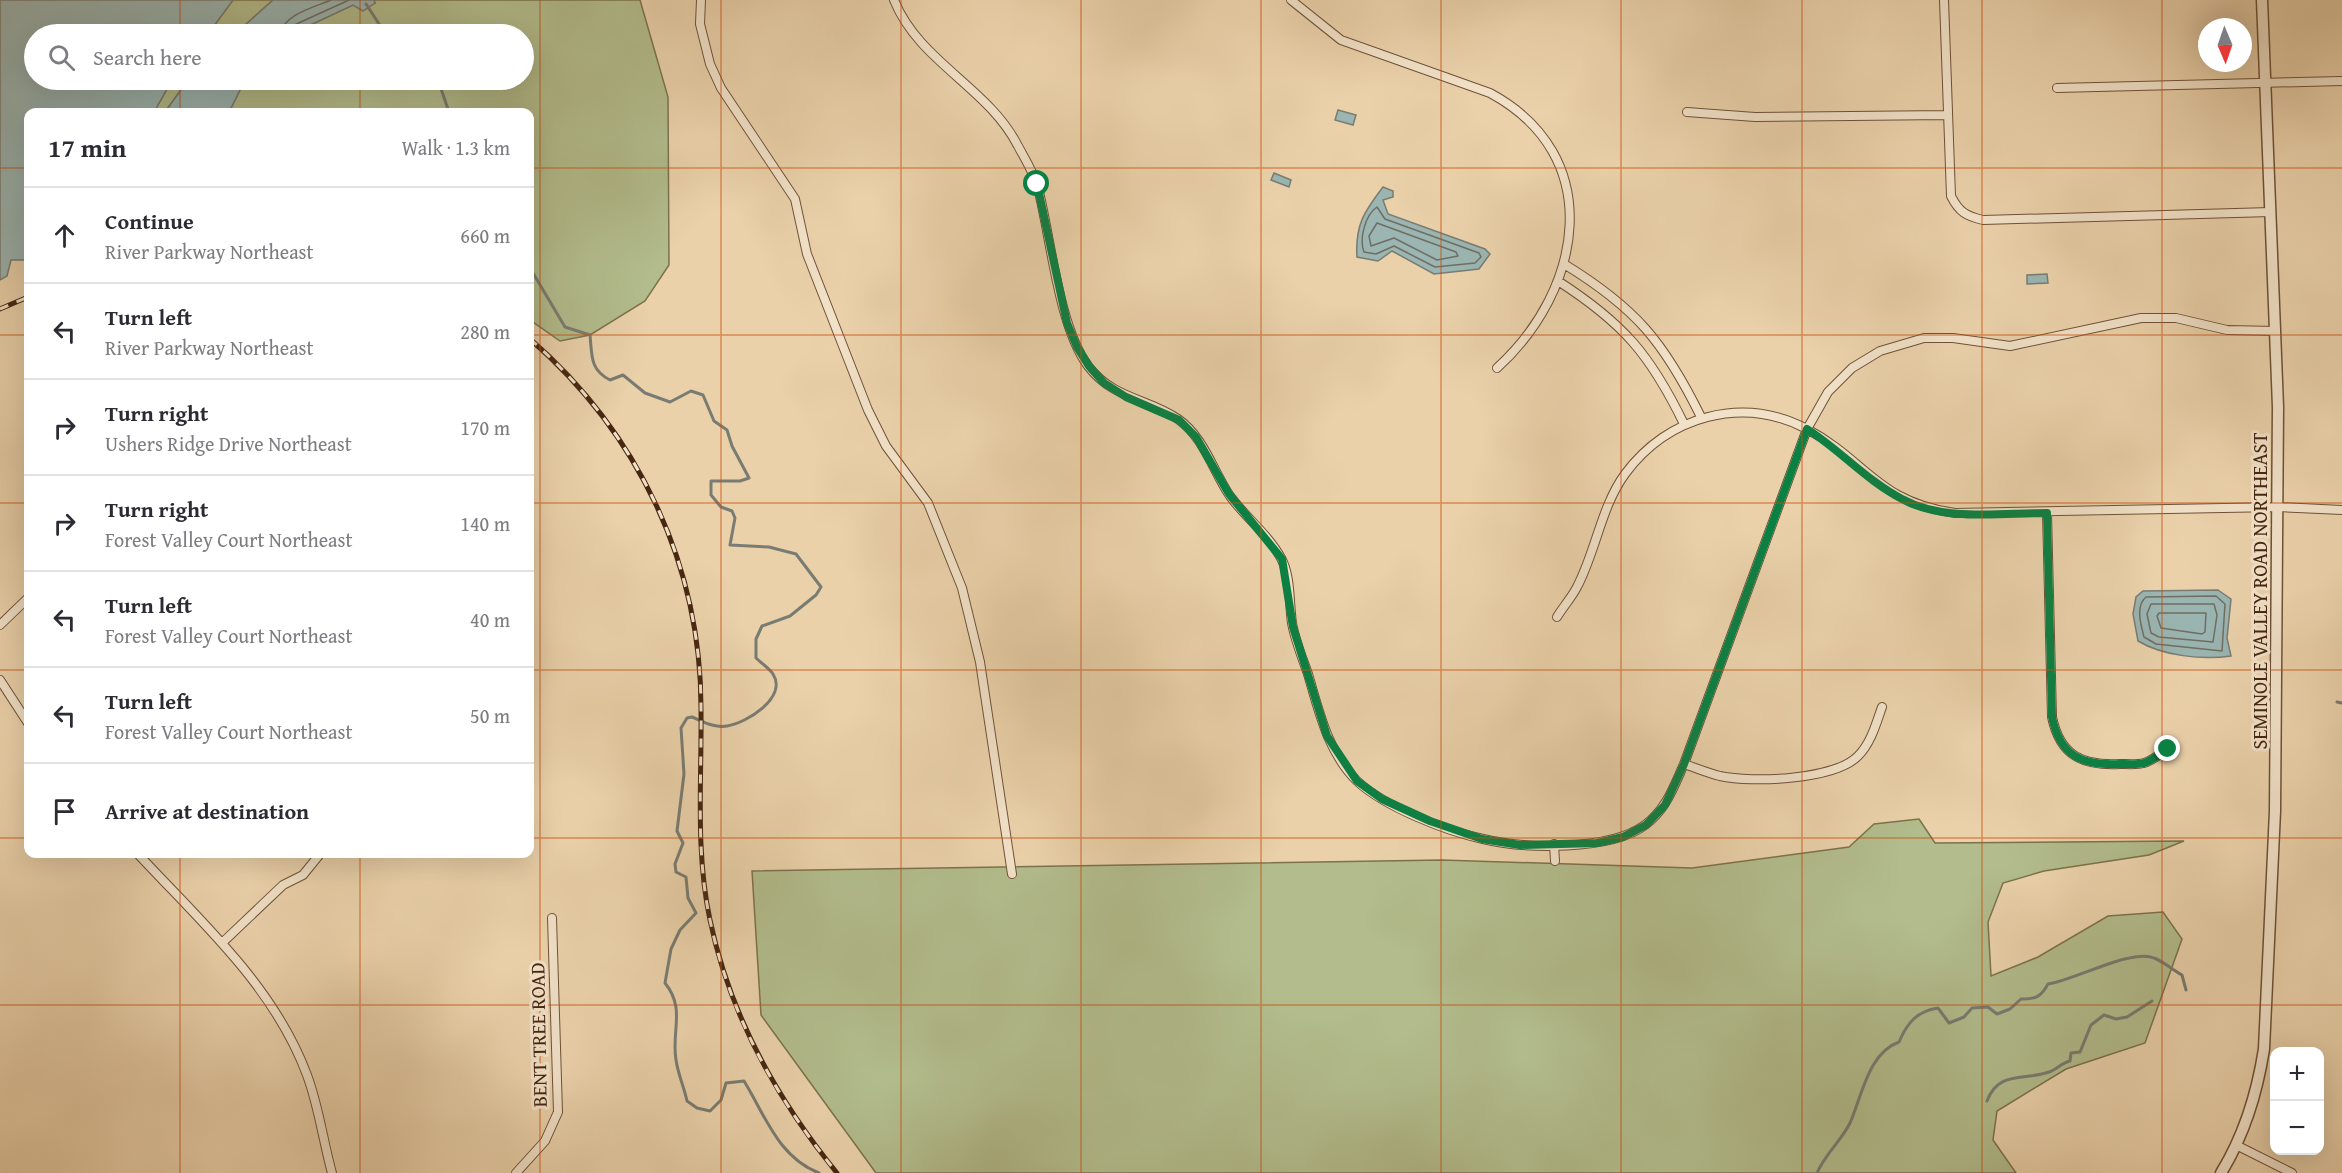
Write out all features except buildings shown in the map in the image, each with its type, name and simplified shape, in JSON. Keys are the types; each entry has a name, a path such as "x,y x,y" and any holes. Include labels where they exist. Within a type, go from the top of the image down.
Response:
{"street":[{"path":"701,0 700,24 710,64 721,88 795,199 807,254 868,410 886,446 928,503 962,588 980,662 1012,874"},
{"path":"894,0 924,48 983,99 1015,141 1037,184 1067,323 1077,347 1089,366 1104,383 1126,397 1179,420 1185,425 1196,437 1229,494 1282,559 1293,627 1327,736 1357,781 1382,799 1430,821 1482,839 1520,845 1597,843 1623,837 1646,825 1665,805 1684,764 1807,429 1828,392 1852,368 1880,351 1924,338 1953,338 2010,345 2141,318 2176,318 2227,330 2276,331"},
{"path":"1291,0 1318,25 1341,40 1490,93 1512,105 1533,124 1549,146 1568,190 1569,243 1558,281 1522,345 1497,368"},
{"path":"1944,0 1951,196 1958,210 1969,217 1983,220 2271,212"},
{"name":"SEMINOLE VALLEY ROAD NORTHEAST","path":"2221,1173 2238,1146 2258,1088 2264,1049 2275,800 2278,507 2276,331 2262,0"},
{"path":"2057,88 2342,81"},
{"path":"1688,112 1755,117 1947,115"},
{"path":"1564,264 1598,285 1648,330 1669,356 1701,417"},
{"path":"1558,281 1612,318 1635,342 1653,364 1683,424"},
{"path":"1557,617 1577,587 1610,502 1624,475 1658,438 1701,417 1748,412 1777,417 1807,429 1829,443 1882,487 1904,501 1928,510 1955,513 2278,507 2342,510"},
{"path":"2047,513 2052,717 2056,733 2065,747 2080,760 2098,765 2144,763 2168,749"},
{"path":"0,626 24,602"},
{"path":"0,680 24,717"},
{"path":"1684,764 1720,776 1739,778 1819,776 1842,768 1858,757 1870,741 1882,707"},
{"path":"1554,844 1555,861"},
{"path":"142,858 223,942 285,1028 307,1074 322,1120 333,1173"},
{"path":"223,942 283,885 303,875 317,858"},
{"name":"BENT TREE ROAD","path":"516,1173 545,1141 558,1112 552,918"},
{"path":"2238,1146 2292,1173"}],"green space":[{"path":"233,0 273,0 246,24 215,24"},
{"path":"374,0 640,0 668,97 669,265 645,301 590,335 560,341 534,323 534,108 231,108 240,90 534,90 534,24 312,24 353,5 375,3"},
{"path":"166,90 181,90 168,108 156,108"},
{"path":"1919,819 1935,843 2184,841 2149,855 2044,871 2003,883 1988,922 1991,976 2038,957 2108,916 2163,912 2182,939 2145,1043 2066,1069 1997,1111 1993,1140 2016,1173 876,1173 761,1015 752,871 1442,860 1692,868 1849,847 1874,824"}],"water":[{"path":"0,0 233,0 215,24 24,24 24,90 166,90 156,108 24,108 24,260 11,260 7,276 0,280"},
{"path":"273,0 374,0 375,3 363,11 353,5 312,24 246,24"},
{"path":"181,90 240,90 231,108 168,108"},
{"path":"1338,110 1356,115 1353,125 1335,120"},
{"path":"1274,173 1291,180 1289,187 1271,180"},
{"path":"1383,187 1393,191 1393,197 1383,200 1388,214 1485,249 1490,254 1479,269 1434,274 1392,251 1378,261 1357,257 1359,227"},
{"path":"2047,274 2048,283 2027,284 2027,275"},
{"path":"2218,590 2231,599 2227,638 2231,656 2183,656 2159,650 2138,641 2133,614 2136,597 2143,591"}],"waterway":[{"path":"366,4 379,24"},
{"path":"441,90 448,108"},
{"path":"534,275 565,327 590,335 593,362 603,376 610,380 623,375 645,393 670,402 691,391 703,395 714,421 727,430 732,446 749,478 740,481 711,481 711,495 721,507 732,511 735,518 730,545 769,547 796,554 821,587 816,595 790,616 762,626 756,639 756,658 773,674 776,683 775,692 763,708 754,715 727,726 705,723 692,717 687,718 681,728 684,774 677,831 683,843 675,864 676,872 686,877 688,898 696,913 680,930 671,949 665,983 675,1002 676,1060 687,1101 697,1108 710,1111 721,1100 726,1083 744,1081 783,1146 793,1157 819,1173"},
{"path":"2337,702 2342,703"},
{"path":"1817,1173 1850,1123 1873,1065 1888,1048 1899,1042 1914,1019 1924,1012 1938,1008 1949,1023 1964,1017 1972,1008 1988,1007 1997,1014 2010,1009 2021,999 2038,996 2048,984 2132,957 2144,956 2158,960 2182,975 2186,990"},
{"path":"1987,1101 1992,1091 2005,1081 2040,1075 2070,1061 2071,1053 2080,1052 2091,1025 2104,1015 2116,1019 2127,1017 2152,1001"}],"railway":[{"path":"0,309 24,299"},
{"path":"534,343 568,376 602,416 632,459 656,505 675,553 689,603 698,655 701,708 702,867 710,920 719,955 730,989 758,1054 794,1115 837,1173"}],"route":[{"path":"1037,184 1067,323 1077,347 1089,366 1104,383 1126,397 1179,420 1196,437 1229,494 1282,559 1293,627 1327,736 1357,781 1382,799 1430,821 1482,839 1520,845 1597,843 1623,837 1646,825 1665,805 1684,764 1807,429 1829,443 1882,487 1904,501 1928,510 1955,513 2047,513 2052,717 2056,733 2065,747 2080,760 2098,765 2144,763 2168,749"}]}
